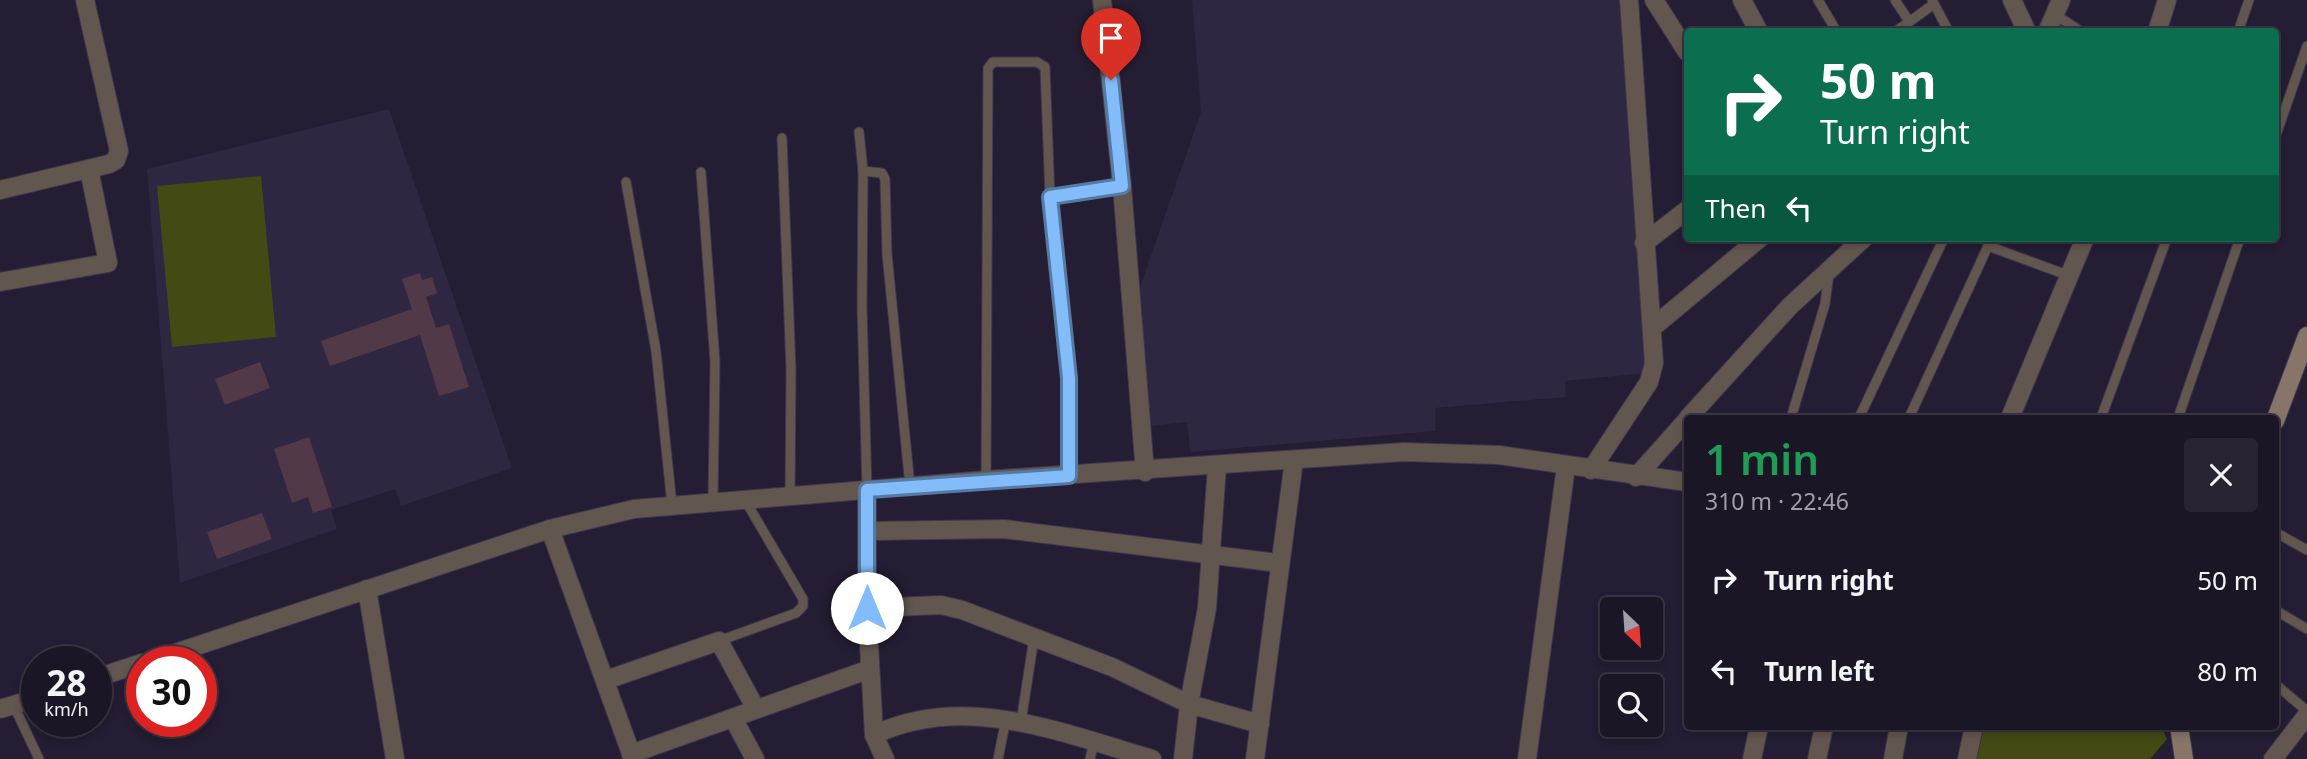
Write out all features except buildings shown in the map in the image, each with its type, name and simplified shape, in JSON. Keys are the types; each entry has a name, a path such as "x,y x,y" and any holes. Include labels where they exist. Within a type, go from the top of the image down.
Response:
{"street":[{"path":"0,191 116,160 119,151 85,0"},
{"path":"1102,0 1122,186 1145,472"},
{"path":"1591,470 1650,382 1654,363 1629,0"},
{"path":"1654,0 1684,47"},
{"path":"1742,0 1757,28"},
{"path":"2012,0 2025,28"},
{"path":"2158,28 2167,0"},
{"path":"2049,28 2057,7"},
{"path":"0,282 108,263 89,169"},
{"path":"1644,243 1684,212"},
{"path":"1652,328 1755,242"},
{"path":"1692,415 1790,306 1859,242"},
{"path":"2011,415 2083,242"},
{"path":"2277,415 2307,335"},
{"path":"1636,477 1684,423"},
{"path":"196,646 550,529 598,515 672,505 986,480 1454,452 1684,482"},
{"path":"1255,759 1278,562 1294,460"},
{"path":"1183,759 1189,704 1207,608 1217,466"},
{"path":"1527,759 1566,466"},
{"path":"867,490 867,608 873,735 886,759"},
{"path":"550,529 632,756 870,669"},
{"path":"867,531 1004,529 1212,557 1278,562"},
{"path":"367,589 395,759"},
{"path":"867,608 941,605 1112,667 1189,704 1259,724"},
{"path":"606,680 719,641 756,709"},
{"path":"2273,759 2307,713"},
{"path":"873,735 894,725 946,716 1013,720 1092,751 1152,759"},
{"path":"733,718 755,759"},
{"path":"1752,759 1758,730"},
{"path":"1817,759 1823,730"},
{"path":"1893,759 1898,730"},
{"path":"1967,759 1972,730"},
{"path":"2180,730 2185,759"}],"lane":[{"path":"1818,0 1835,28"},
{"path":"1895,0 1909,21"},
{"path":"2239,28 2249,0"},
{"path":"1900,28 1933,2 1947,28"},
{"path":"2057,7 2078,28"},
{"path":"2279,126 2307,46"},
{"path":"986,480 988,68 993,62 1037,62 1045,67 1050,197 1069,378 1069,476"},
{"path":"859,132 863,171 862,307 867,490"},
{"path":"782,138 791,370 790,496"},
{"path":"863,171 882,173 885,179 887,254 910,486"},
{"path":"701,172 715,362 713,501"},
{"path":"626,182 656,351 672,505"},
{"path":"1050,197 1122,186"},
{"path":"1860,415 1942,242"},
{"path":"1910,415 1990,242 2070,276"},
{"path":"2102,415 2166,242"},
{"path":"2179,415 2239,242"},
{"path":"1792,415 1825,304 1829,268"},
{"path":"719,641 796,613 803,606 803,599 744,499"},
{"path":"2279,534 2307,550"},
{"path":"2279,612 2307,629"},
{"path":"998,759 1013,720 1034,638"},
{"path":"2279,688 2307,713"},
{"path":"7,707 39,759"}],"shaded area":[{"path":"1192,0 1619,0 1646,373 1565,381 1566,397 1435,408 1435,431 1190,452 1187,422 1150,426 1140,287 1201,112"},
{"path":"389,109 512,468 401,506 395,489 331,510 337,529 180,583 147,169"}],"green space":[{"path":"261,176 276,337 172,347 157,186"},
{"path":"1983,730 2163,730 2167,739 2150,759 1977,759"}],"route":[{"path":"867,608 867,490 1069,476 1069,378 1050,197 1122,186 1111,80"}]}
